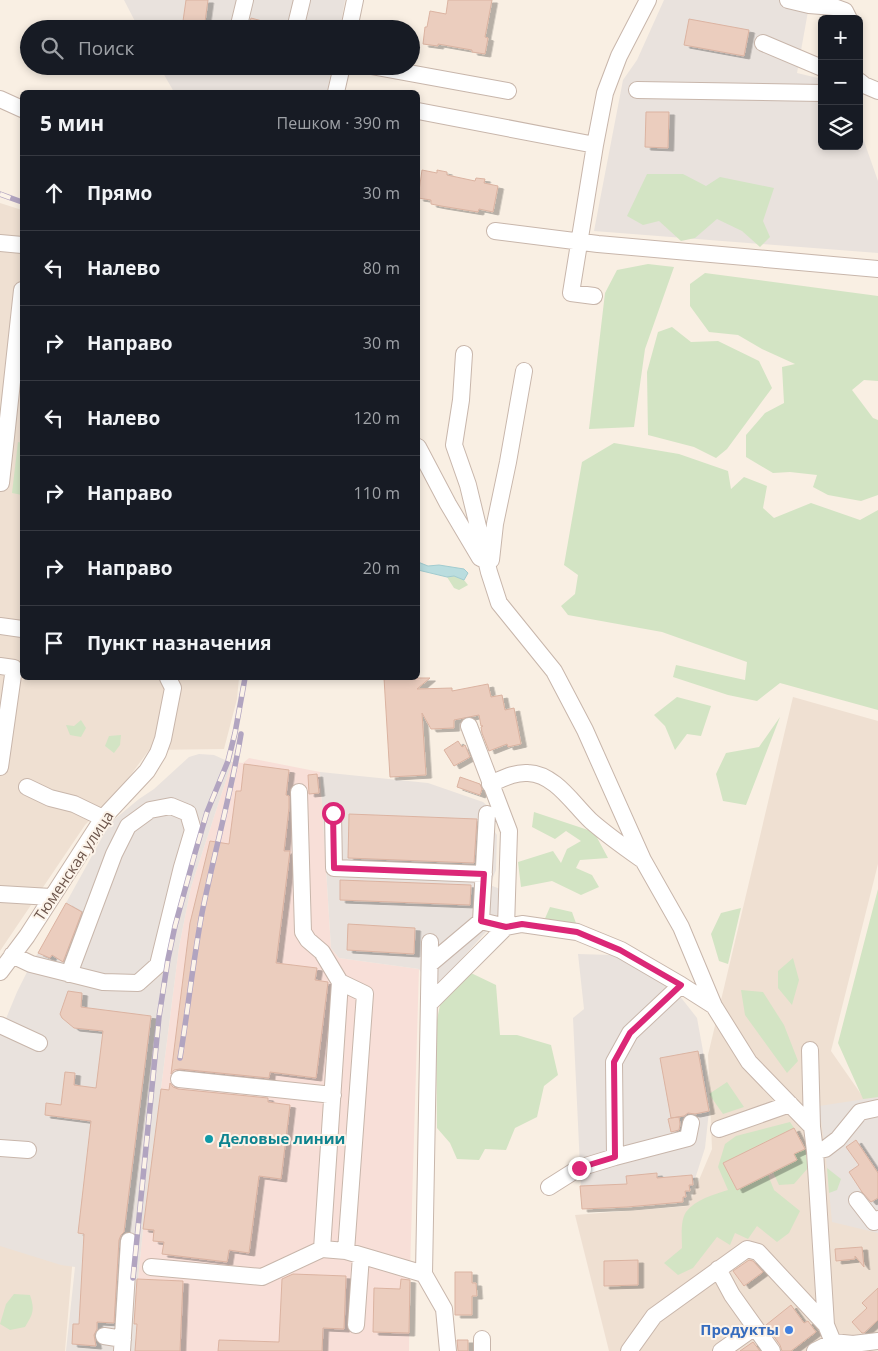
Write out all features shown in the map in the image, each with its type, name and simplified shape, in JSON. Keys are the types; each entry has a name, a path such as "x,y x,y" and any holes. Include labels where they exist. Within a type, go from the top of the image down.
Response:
{"street":[{"path":"240,20 245,0"},
{"path":"297,20 302,0"},
{"path":"351,20 355,0"},
{"path":"594,296 571,293 595,145 605,93 618,56 648,0"},
{"path":"788,0 809,5 834,7 845,11 847,15"},
{"path":"850,15 852,0"},
{"path":"763,43 818,66"},
{"path":"336,90 340,75"},
{"path":"420,75 508,91"},
{"path":"863,84 878,93"},
{"path":"637,90 818,93"},
{"path":"863,94 878,93"},
{"path":"0,99 20,107"},
{"path":"420,111 595,145"},
{"path":"495,231 579,242 878,269"},
{"path":"0,243 20,245"},
{"path":"0,483 2,483 15,420 12,371 20,306"},
{"path":"464,354 462,400 454,445 468,485 489,572 499,603 554,671 585,730 643,860 681,927 714,1006 749,1062 812,1127"},
{"path":"489,572 495,524 524,371"},
{"path":"420,451 448,504 489,572"},
{"path":"0,626 20,629"},
{"path":"0,666 14,668 0,767"},
{"name":"Тюменская улица","path":"0,972 27,936 103,818 147,771 158,753 163,739 173,688 169,680"},
{"path":"429,1004 506,927 509,832 469,726"},
{"path":"490,784 516,774 529,773 543,776 555,784 591,820 643,860"},
{"path":"27,787 50,798 74,804 103,818"},
{"path":"299,792 303,932 308,940 322,952 340,982 365,994 354,1254 356,1325"},
{"path":"12,954 31,964 69,974 103,982 138,983 158,964 193,830 188,813 171,806 150,810 128,826 114,854 69,974"},
{"path":"333,813 334,868 484,874"},
{"path":"430,964 481,921 487,814"},
{"path":"0,894 51,897"},
{"path":"481,921 506,927 522,924 577,932 620,950 714,1006"},
{"path":"430,942 424,1274 444,1309 448,1351"},
{"path":"322,1249 340,982"},
{"path":"615,1157 614,1062 630,1033 681,985"},
{"path":"0,1025 39,1043"},
{"path":"810,1050 812,1127 816,1151 826,1325"},
{"path":"179,1080 333,1095"},
{"path":"719,1129 790,1104"},
{"path":"816,1151 825,1149 838,1139 860,1112 878,1108"},
{"path":"549,1187 579,1168 688,1138 691,1123"},
{"path":"0,1148 28,1150"},
{"path":"857,1200 874,1222 878,1219"},
{"path":"104,1336 123,1345 129,1241"},
{"path":"151,1267 262,1277 322,1249 354,1254 424,1274"},
{"path":"629,1351 654,1316 747,1249 758,1252 826,1325 836,1346"},
{"path":"718,1269 732,1295 772,1351"},
{"path":"721,1351 754,1327"},
{"path":"815,1351 836,1346 878,1341"}],"shaded area":[{"path":"124,0 345,0 342,20 134,20"},
{"path":"664,0 810,0 797,73 818,78 818,150 863,150 863,138 878,181 878,253 594,231 623,80 637,60"},
{"path":"164,75 330,75 327,90 173,90"},
{"path":"0,203 20,209 20,680 239,680 237,699 224,749 149,750 119,791 85,825 0,951"},
{"path":"793,697 878,721 878,864 831,1051 863,1097 878,1096 878,1340 836,1351 609,1351 575,1215 688,1206 712,1149 708,1055"},
{"path":"199,754 214,755 232,762 191,887 179,947 143,1229 138,1279 135,1351 66,1351 75,1267 61,1265 0,1246 0,1033 31,964 110,823 154,789 189,757"},
{"path":"249,758 320,772 331,948 339,958 419,969 409,1351 135,1351 138,1279 143,1229 179,947 191,887 232,762 243,763"},
{"path":"320,772 428,783 483,802 490,808 492,828 497,835 496,870 490,885 500,889 503,911 441,982 425,979 419,969 339,958 331,948"},
{"path":"578,954 612,955 672,986 697,1018 703,1051 709,1111 705,1148 693,1185 683,1202 582,1209 573,1018 584,1009"},
{"path":"0,1055 75,1232 65,1351 0,1351"},
{"path":"878,1097 878,1233 832,1222 819,1106"}],"green space":[{"path":"647,174 683,174 706,186 720,177 774,188 763,221 770,237 760,247 742,231 717,219 695,238 681,241 659,221 643,225 627,216"},
{"path":"648,264 674,267 645,349 634,427 589,429 605,293 617,270"},
{"path":"705,273 878,296 878,381 864,380 852,390 873,418 878,420 878,495 861,501 828,495 813,487 817,475 790,472 773,473 746,457 746,435 765,413 784,403 782,367 795,364 762,349 738,335 709,332 690,306 690,284"},
{"path":"672,327 691,342 718,341 759,361 772,388 727,449 716,458 694,447 648,435 647,372 658,332"},
{"path":"18,442 20,442 20,495 12,493"},
{"path":"614,443 679,454 728,471 731,489 744,477 767,486 763,508 774,518 811,503 860,520 878,510 878,710 780,683 757,701 728,695 673,677 676,665 745,680 747,662 662,632 568,615 561,606 575,594 578,575 564,565 582,462"},
{"path":"454,576 464,580 468,585 459,590 454,588 447,577"},
{"path":"677,697 711,706 701,736 687,734 675,750 665,726 654,715"},
{"path":"780,717 746,805 723,801 716,774 726,753 759,747"},
{"path":"81,720 86,728 81,737 70,735 66,725 74,726"},
{"path":"121,735 120,745 114,753 105,746 109,736"},
{"path":"534,812 594,832 608,858 580,860 576,868 592,875 599,887 581,895 552,881 521,887 518,862 553,851 561,863 567,849 581,841 566,831 555,839 532,827"},
{"path":"878,889 878,1097 863,1099 838,1043"},
{"path":"550,907 572,912 577,926 543,923"},
{"path":"741,908 728,964 719,961 711,934 721,913"},
{"path":"793,958 799,980 792,1005 778,988 778,971"},
{"path":"471,973 496,985 500,1035 517,1035 551,1045 558,1075 544,1086 537,1117 515,1128 506,1150 485,1149 479,1160 457,1159 450,1143 437,1128 436,1025 440,1005"},
{"path":"741,990 763,992 784,1025 798,1061 787,1073 745,1015"},
{"path":"727,1082 744,1107 723,1114 709,1094"},
{"path":"790,1122 794,1128 723,1163 737,1190 768,1175 774,1190 800,1211 789,1233 777,1242 757,1226 748,1239 735,1233 730,1245 717,1237 693,1268 678,1275 664,1263 682,1248 682,1224 686,1212 700,1201 728,1190 718,1167 725,1144 736,1136"},
{"path":"805,1149 808,1168 794,1184 779,1185 773,1172 797,1160 794,1154"},
{"path":"827,1168 841,1179 837,1190 829,1193"},
{"path":"14,1294 30,1295 32,1312 25,1327 10,1330 0,1324 6,1304"}],"water":[{"path":"420,563 428,566 439,565 464,569 468,573 464,580 454,576 447,577 420,570"}],"building":[{"path":"186,0 208,0 205,20 183,20"},
{"path":"448,0 492,0 485,37 488,38 485,54 438,44 438,46 423,44 425,27 427,27 430,11 446,14"},
{"path":"689,19 749,30 744,56 684,45"},
{"path":"646,112 669,112 668,148 645,147"},
{"path":"422,170 437,173 437,170 447,172 447,175 475,181 476,178 485,179 484,183 498,186 493,212 479,209 478,212 431,204 431,200 420,198"},
{"path":"420,678 430,678 417,689 452,688 452,691 488,684 491,697 502,695 505,710 514,708 521,744 508,747 507,744 489,751 482,733 481,727 483,726 481,726 479,715 454,720 454,728 431,729 422,713 426,775 390,777 384,680 420,680"},
{"path":"458,741 462,747 465,745 470,757 454,766 444,750"},
{"path":"244,764 289,770 286,795 289,796 289,808 284,851 290,851 276,963 317,968 315,980 328,982 316,1078 270,1072 269,1078 180,1069 174,1070 171,1074 190,923 210,841 229,844 236,791 241,791"},
{"path":"317,774 319,793 309,794 308,775"},
{"path":"460,777 480,784 482,789 480,795 457,787"},
{"path":"349,814 477,819 474,863 348,858"},
{"path":"340,880 471,885 470,905 340,900"},
{"path":"66,903 82,912 63,962 52,955 50,958 38,953"},
{"path":"348,924 415,928 414,954 347,950"},
{"path":"68,991 82,993 81,1007 151,1016 124,1232 119,1240 114,1323 97,1322 97,1329 94,1335 96,1346 72,1344 73,1324 79,1324 84,1234 78,1233 91,1121 45,1115 46,1103 61,1105 65,1072 75,1073 74,1085 96,1088 103,1031 74,1028 62,1018 60,1014"},
{"path":"698,1051 709,1111 695,1114 688,1113 684,1116 671,1118 660,1058"},
{"name":"Деловые линии","path":"170,1083 178,1089 268,1098 268,1102 290,1105 281,1179 259,1176 249,1253 229,1250 227,1262 162,1254 164,1242 153,1241 154,1230 143,1229 161,1089 169,1090"},
{"path":"679,1117 679,1130 671,1132 668,1119"},
{"path":"794,1128 805,1149 794,1154 797,1160 737,1190 723,1163"},
{"path":"856,1140 878,1173 878,1198 871,1202 849,1172 859,1165 846,1147"},
{"path":"657,1173 657,1178 692,1175 693,1185 689,1185 690,1191 685,1191 686,1197 683,1197 683,1202 582,1209 580,1186 627,1184 626,1176"},
{"path":"862,1247 864,1267 855,1256 855,1259 836,1261 835,1249"},
{"path":"638,1260 638,1285 604,1286 604,1261"},
{"path":"749,1260 753,1261 763,1272 744,1286 733,1271"},
{"path":"455,1272 472,1272 472,1283 476,1283 477,1296 472,1296 472,1315 455,1315"},
{"path":"293,1274 346,1276 344,1329 323,1328 322,1351 218,1351 219,1340 279,1342 282,1279"},
{"path":"137,1279 183,1281 180,1351 135,1351 137,1324 134,1324"},
{"path":"401,1279 410,1280 409,1333 373,1332 374,1288 400,1289"},
{"path":"878,1288 878,1320 862,1333 852,1322 867,1308 862,1303"},
{"name":"Продукты","path":"791,1305 804,1323 808,1321 816,1332 791,1351 782,1351 766,1325"},
{"path":"457,1340 468,1340 468,1351 458,1351"},
{"path":"753,1342 760,1351 740,1351"}],"railway":[{"path":"0,194 20,201"},
{"path":"133,1278 159,1017 168,959 175,926 207,812 228,761 245,680"},
{"path":"180,1058 202,913 241,734"}],"place":[{"name":"Деловые линии","path":"209,1139"},
{"name":"Продукты","path":"789,1330"}],"route":[{"path":"333,813 334,868 484,874 481,921 506,927 522,924 577,932 620,950 681,985 630,1033 614,1062 615,1157 579,1168"}]}
